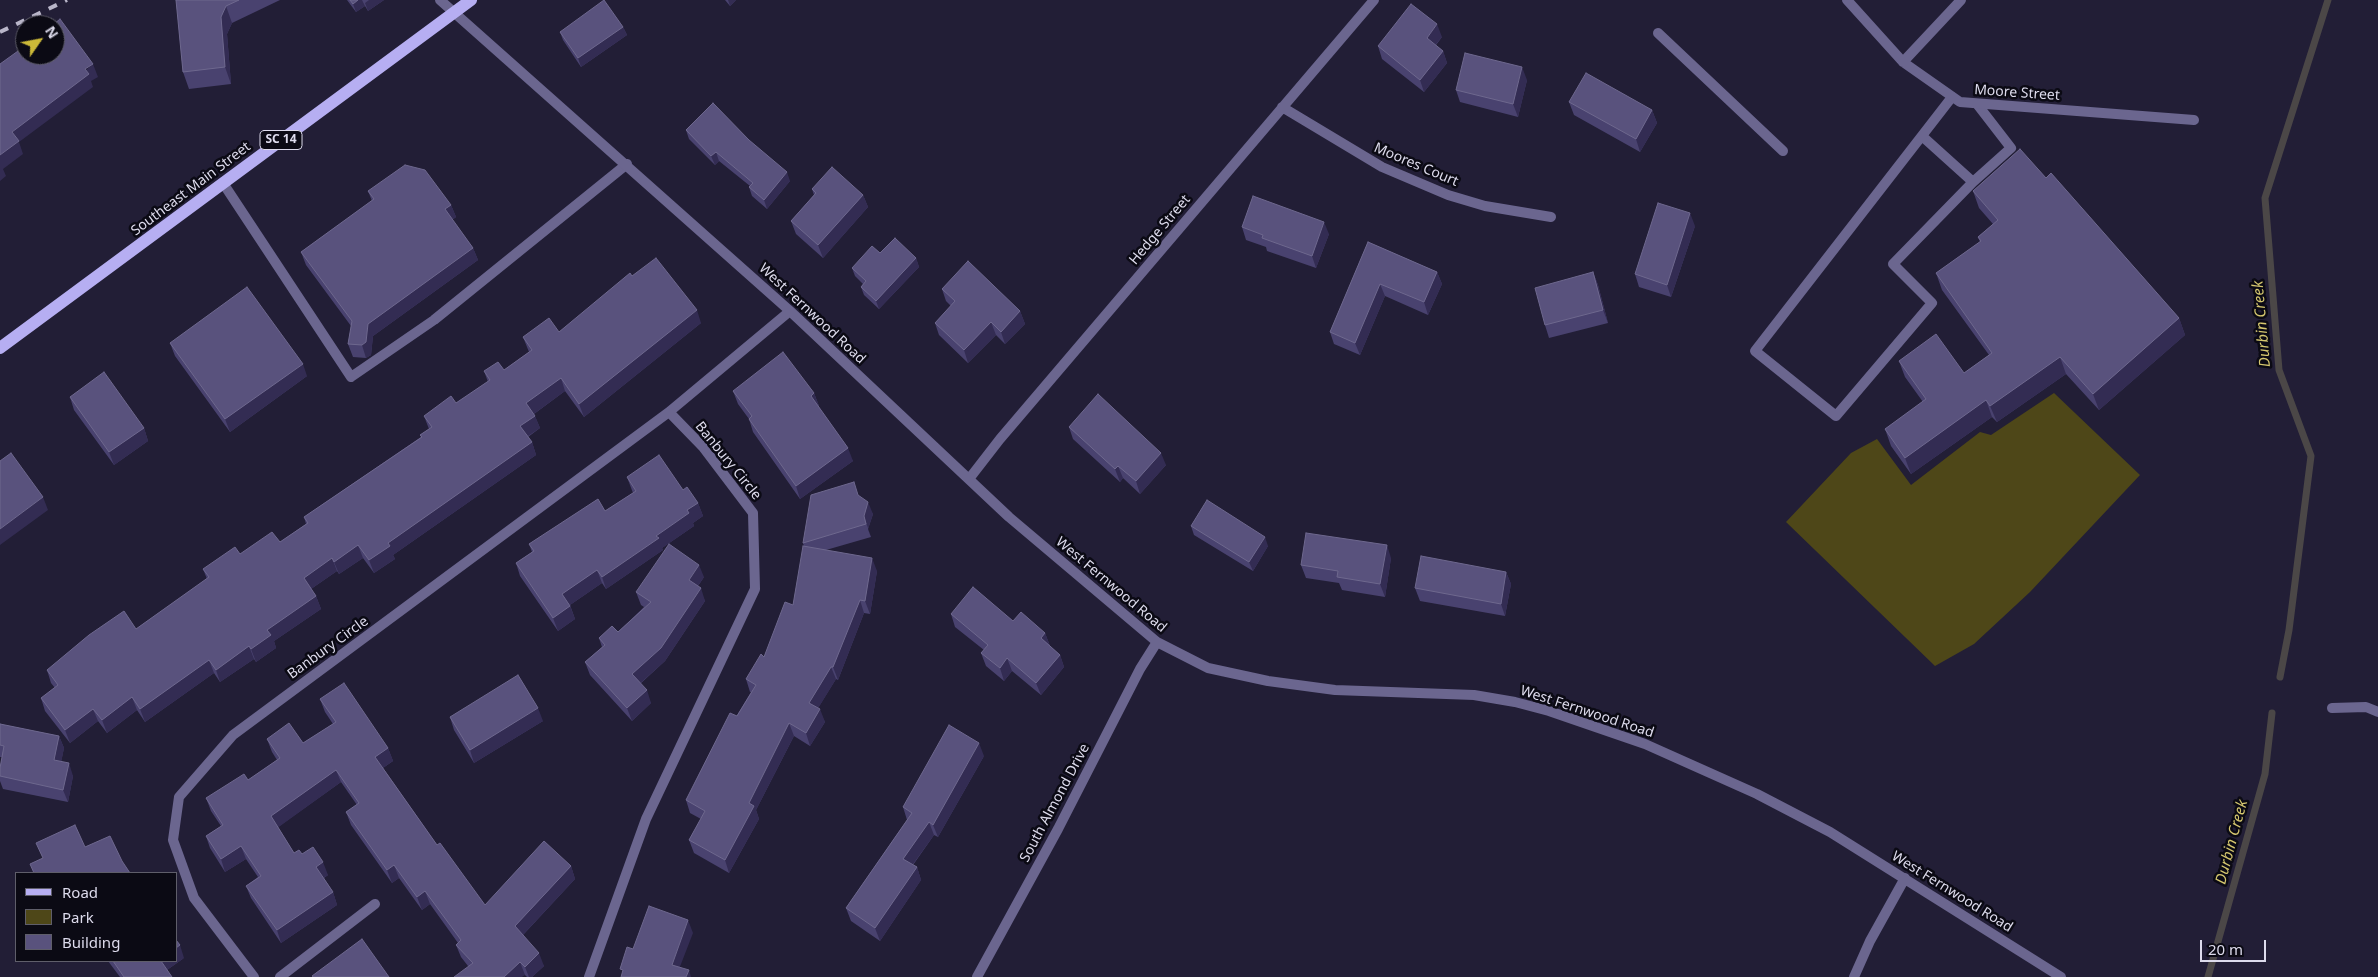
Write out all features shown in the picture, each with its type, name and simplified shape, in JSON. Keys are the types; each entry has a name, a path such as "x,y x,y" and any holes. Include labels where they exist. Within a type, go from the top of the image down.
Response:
{"main road":[{"name":"Southeast Main Street","path":"0,348 471,0"}],"street":[{"name":"West Fernwood Road","path":"440,0 790,311 969,478 1009,518 1157,642 1208,668 1268,682 1335,690 1474,695 1515,702 1549,711 1645,744 1758,794 1830,832 2061,977"},
{"name":"Hedge Street","path":"969,478 1374,0"},
{"name":"Moore Street","path":"1846,0 1903,62 1960,102 2194,120"},
{"path":"1903,62 1961,0"},
{"path":"1658,34 1783,150"},
{"path":"1952,97 1755,351 1836,416 1932,303 1893,264 1972,182 2012,148 1977,104"},
{"name":"Moores Court","path":"1282,107 1382,167 1448,195 1485,206 1551,217"},
{"path":"1922,136 1972,182"},
{"path":"223,183 351,377 434,320 626,164"},
{"name":"Banbury Circle","path":"254,977 194,898 173,840 179,797 233,735 669,412 790,311"},
{"name":"Banbury Circle","path":"588,977 646,819 755,589 753,513 702,447 669,412"},
{"name":"South Almond Drive","path":"977,977 1058,829 1140,669 1157,642"},
{"path":"2332,708 2366,707 2378,712"},
{"path":"1854,977 1870,941 1905,878"},
{"path":"280,977 376,904"}],"green space":[{"path":"2054,393 2140,475 2030,592 1974,644 1935,666 1786,522 1851,453 1877,439 1911,485 1980,432 1991,435"}],"building":[{"path":"176,0 239,0 226,6 221,17 225,67 183,72"},
{"path":"350,0 358,0 353,4"},
{"path":"604,0 623,27 578,58 560,32"},
{"path":"1411,4 1437,24 1427,38 1443,51 1420,80 1378,46"},
{"path":"65,26 93,64 85,69 89,74 12,132 19,141 0,155 0,64 15,53 15,65 65,65"},
{"path":"1465,53 1522,67 1513,104 1456,90"},
{"path":"1586,73 1652,110 1636,139 1569,102"},
{"path":"713,103 749,140 787,172 764,200 749,187 753,183 716,152 711,156 686,130"},
{"path":"2020,149 2046,178 2051,173 2179,318 2093,394 2060,357 1990,406 1986,400 1905,458 1885,429 1926,399 1899,361 1936,334 1964,373 1992,353 1936,273 1981,241 1978,237 1998,220 1973,191"},
{"path":"405,165 425,170 451,205 445,209 473,248 368,324 366,342 362,345 348,344 352,321 301,252 374,199 368,191"},
{"path":"832,167 863,195 818,245 791,221 816,193 812,189"},
{"path":"1253,196 1324,222 1312,256 1262,238 1263,235 1242,227"},
{"path":"1658,203 1690,213 1667,285 1635,274"},
{"path":"895,238 916,258 876,301 861,287 866,281 852,268 872,246 880,253"},
{"path":"1368,242 1437,272 1424,302 1380,284 1355,343 1330,332"},
{"path":"656,258 697,310 579,404 561,378 526,403 535,416 520,426 532,442 388,543 390,546 369,560 358,545 334,562 332,558 304,578 316,596 267,630 271,635 251,649 249,646 216,670 209,660 140,709 132,697 102,720 93,709 65,730 41,698 58,685 47,670 89,635 124,611 136,629 209,577 203,569 235,547 240,554 272,532 280,542 308,523 304,517 422,437 420,435 432,427 424,416 451,396 456,403 490,380 484,371 498,362 504,370 532,350 523,337 549,318 559,332 630,273 632,276"},
{"path":"968,261 1020,311 1001,332 991,322 964,350 935,323 955,301 942,289"},
{"path":"1593,272 1603,310 1545,325 1535,288"},
{"path":"247,287 303,364 225,419 170,343"},
{"path":"783,352 814,393 811,396 848,448 796,486 749,419 752,416 733,391"},
{"path":"104,372 144,428 109,452 70,397"},
{"path":"1098,394 1161,453 1136,481 1118,466 1115,469 1069,427"},
{"path":"11,453 43,497 0,529 0,461"},
{"path":"659,455 683,490 687,487 698,503 687,510 689,513 656,536 659,538 602,577 597,570 562,594 570,606 553,618 516,563 534,551 529,544 598,499 605,511 636,491 627,477"},
{"path":"854,482 858,495 868,502 864,516 866,524 803,543 811,495"},
{"path":"1207,500 1265,537 1249,562 1191,526"},
{"path":"1306,533 1387,545 1380,584 1337,577 1338,571 1301,565"},
{"path":"669,544 699,565 689,580 701,588 661,648 632,674 647,690 627,708 585,662 605,645 599,638 612,626 618,632 651,602 636,592"},
{"path":"803,546 872,558 865,601 860,600 833,667 831,667 809,703 820,709 806,733 789,723 749,803 754,806 725,860 689,840 705,811 686,800 730,713 737,716 756,685 746,679 761,654 764,657 785,602 793,605"},
{"path":"1421,556 1506,572 1501,604 1415,588"},
{"path":"973,587 1013,621 1021,612 1045,633 1041,638 1060,655 1036,683 1007,658 1000,668 981,653 988,645 951,614"},
{"path":"518,675 538,708 470,750 450,717"},
{"path":"344,683 388,748 375,757 437,845 440,843 485,905 544,841 571,866 515,926 539,953 525,967 520,962 504,977 454,977 473,963 456,945 461,940 425,891 417,897 394,865 387,870 346,812 359,803 336,770 271,816 294,853 299,850 302,854 313,847 323,862 316,867 333,892 277,930 246,886 261,876 241,846 221,859 206,836 223,825 206,798 244,774 248,780 280,758 267,739 289,723 303,743 336,722 320,699"},
{"path":"0,724 59,736 54,760 69,763 63,790 0,776 4,746 0,745"},
{"path":"949,725 979,743 933,825 929,822 903,859 917,867 875,928 846,908 912,813 903,807"},
{"path":"75,825 85,847 110,836 129,872 34,872 30,864 43,858 36,843"},
{"path":"649,906 688,920 672,965 689,970 686,977 621,977 623,970 620,969 627,947 633,949"},
{"path":"362,939 389,977 312,976"},
{"path":"114,962 162,962 172,977 124,977"}],"waterway":[{"name":"Durbin Creek","path":"2280,677 2289,630 2311,456 2279,370 2265,198 2328,0"},
{"name":"Durbin Creek","path":"2208,977 2265,774 2272,713"}],"railway":[{"path":"0,32 67,0"}]}
